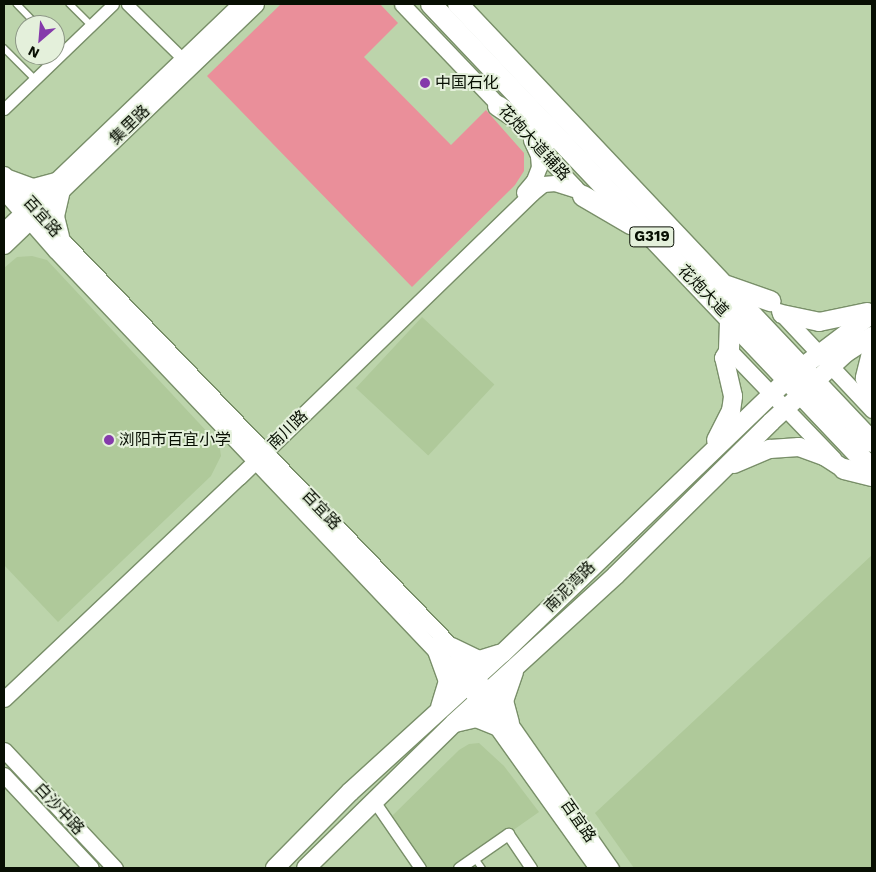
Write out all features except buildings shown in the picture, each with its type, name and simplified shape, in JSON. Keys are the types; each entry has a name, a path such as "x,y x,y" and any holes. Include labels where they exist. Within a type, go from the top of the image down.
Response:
{"highway":[{"name":"花炮大道","path":"432,4 730,319 872,442"},
{"name":"花炮大道","path":"458,4 723,285 872,469"},
{"path":"498,106 581,161"},
{"path":"581,193 651,236"},
{"path":"723,285 776,308"},
{"path":"729,350 730,319"},
{"path":"844,469 872,476"}],"main road":[{"path":"776,308 820,322 872,312"},
{"name":"南泥湾路","path":"306,868 452,725 520,664 719,474 785,408 818,353 872,312"},
{"name":"南泥湾路","path":"275,868 436,712 506,650 772,394 831,367 872,336"},
{"path":"872,349 865,378 872,403"},
{"path":"702,460 731,410 732,382 724,358 729,350"},
{"path":"719,474 757,454 785,447 811,450 844,469"},
{"path":"436,712 446,696 448,681 444,649 479,660 506,650"},
{"path":"452,725 476,718 503,725 505,693 520,664"}],"street":[{"path":"65,44 91,25 113,4"},
{"path":"127,4 183,59"},
{"name":"集里路","path":"62,183 183,59 240,4"},
{"name":"集里路","path":"4,246 30,213 256,4"},
{"name":"花炮大道辅路","path":"402,4 581,193"},
{"path":"5,106 35,79 46,65"},
{"name":"南川路","path":"284,430 528,188 539,167 538,155 531,140"},
{"path":"4,174 14,181 33,186 62,183 56,216 60,246 31,239 22,239 4,246"},
{"name":"百宜路","path":"4,174 30,213 60,246 444,649 472,681 611,868"},
{"name":"南川路","path":"4,699 538,187 556,183 581,193"},
{"name":"百宜路","path":"4,192 30,213"},
{"path":"4,203 4,209"},
{"name":"集里路","path":"4,230 30,213"},
{"path":"776,308 872,410"},
{"path":"729,350 844,469"},
{"path":"284,430 279,452 283,480 258,476 233,479 240,456 239,433 260,435 284,430"},
{"name":"南川路","path":"4,691 233,479"},
{"name":"百宜路","path":"503,725 597,868"},
{"name":"白沙中路","path":"4,750 115,868"},
{"name":"白沙中路","path":"4,775 92,868"},
{"path":"374,801 420,868"},
{"path":"459,868 508,834 532,868"}],"lane":[{"path":"17,4 28,15"},
{"path":"70,4 91,25"},
{"path":"4,48 35,79"},
{"path":"475,858 482,868"}],"shaded area":[{"path":"281,4 380,4 398,23 364,57 451,145 486,110 524,153 524,171 515,185 412,287 207,76"},
{"name":"浏阳市百宜小学","path":"32,256 47,260 212,437 220,449 221,456 211,476 58,622 4,565 4,268 17,257"},
{"path":"422,317 494,385 428,455 356,388"},
{"path":"872,555 872,868 634,868 595,813"},
{"path":"479,743 504,766 539,812 459,868 420,868 388,820 459,750 469,744"}],"place":[{"name":"中国石化","path":"425,83"},
{"name":"浏阳市百宜小学","path":"109,440"}]}
